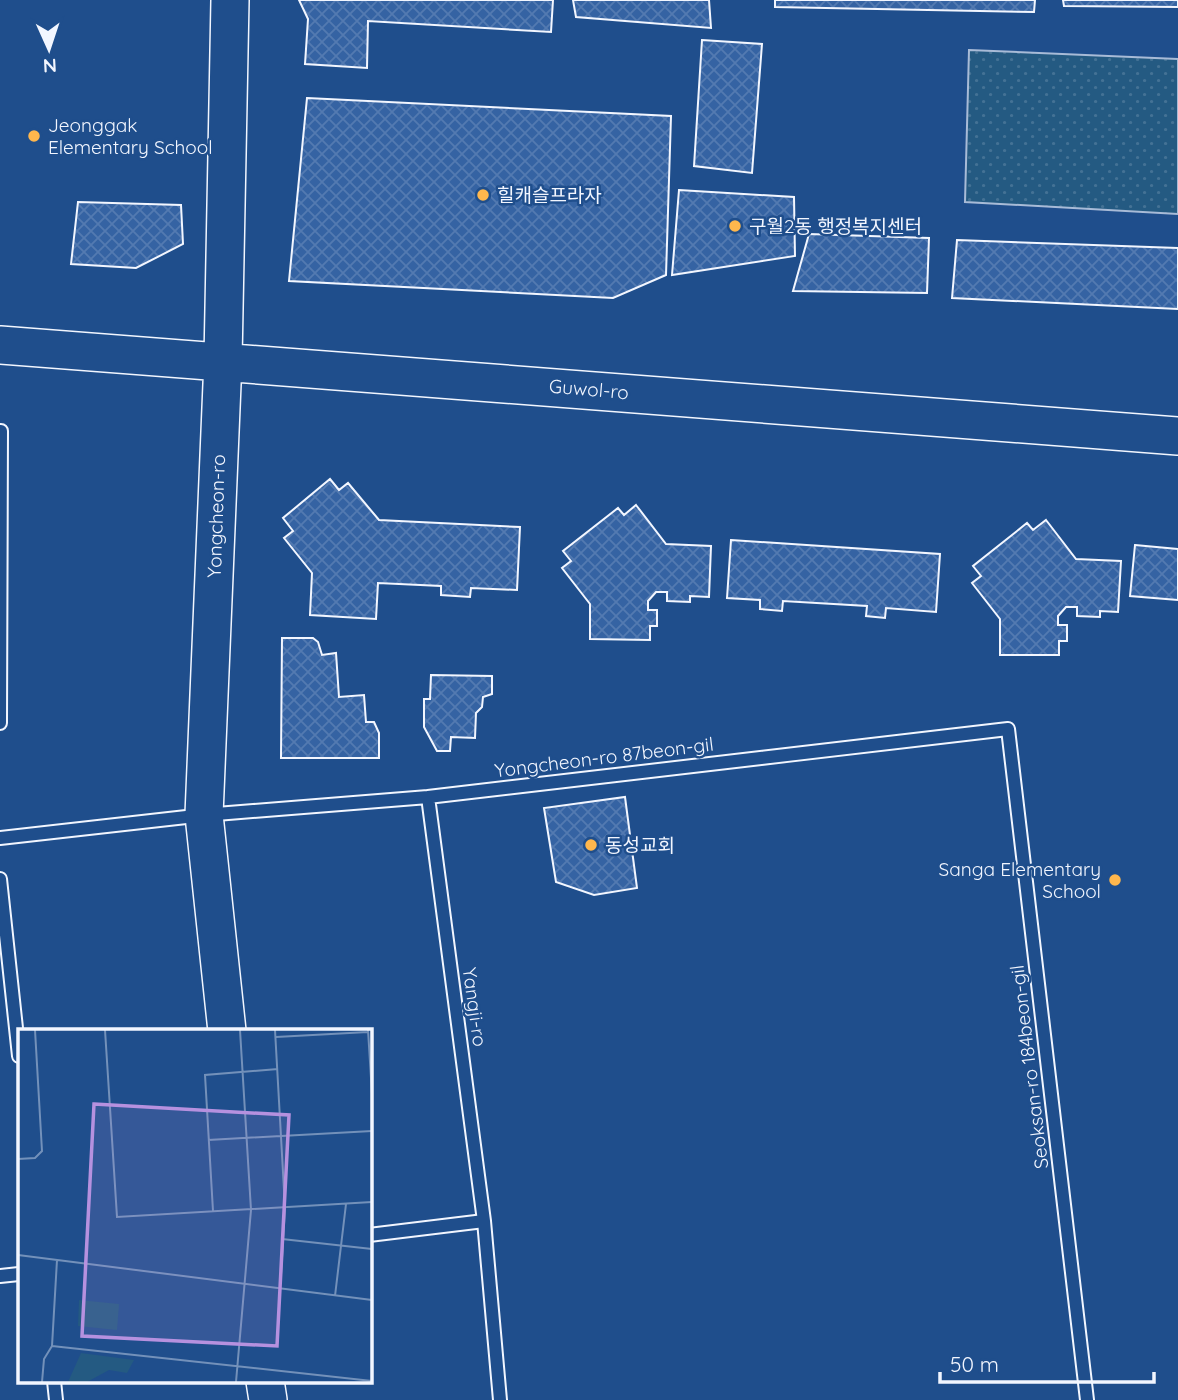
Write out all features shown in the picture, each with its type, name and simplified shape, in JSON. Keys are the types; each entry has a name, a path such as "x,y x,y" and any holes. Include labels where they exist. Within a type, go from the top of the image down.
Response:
{"main road":[{"name":"Yongcheon-ro","path":"227,1029 204,815 223,360 230,0"},
{"name":"Guwol-ro","path":"0,345 223,360 1178,436"},
{"path":"265,1382 268,1400"}],"lane":[{"path":"0,723 1,431"},
{"name":"Yongcheon-ro 87beon-gil","path":"0,838 204,815 428,797 1008,729"},
{"name":"Seoksan-ro 184beon-gil","path":"1008,729 1087,1400"},
{"name":"Yangji-ro","path":"428,797 484,1221 500,1400"},
{"path":"0,879 18,1047"},
{"path":"371,1235 484,1221"},
{"path":"0,1276 18,1274"},
{"path":"54,1382 56,1400"}],"shaded area":[{"path":"969,50 1178,59 1178,214 965,202"}],"building":[{"path":"299,0 553,0 551,32 368,21 367,68 305,64 308,19"},
{"path":"573,0 709,0 711,28 576,17"},
{"path":"775,0 1035,0 1034,12 775,7"},
{"path":"1063,0 1178,0 1178,7 1064,6"},
{"path":"702,40 762,44 752,173 694,166"},
{"name":"힐캐슬프라자","path":"307,98 671,116 666,275 613,298 289,281"},
{"name":"구월2동 행정복지센터","path":"679,190 794,197 795,256 672,275"},
{"path":"78,202 181,205 183,244 136,268 71,264"},
{"path":"809,234 929,238 927,293 793,291"},
{"path":"957,240 1178,248 1178,309 952,298"},
{"path":"330,479 339,490 348,483 379,520 520,527 517,590 471,588 470,597 441,595 441,586 378,583 376,619 310,615 312,573 284,538 293,531 283,518"},
{"path":"636,505 666,544 711,546 709,597 690,596 690,602 667,601 667,592 656,592 648,601 648,610 657,610 657,626 650,626 650,640 590,639 590,604 562,568 571,561 563,551 618,508 624,515"},
{"path":"1046,520 1076,559 1121,561 1118,612 1100,611 1100,617 1077,616 1077,607 1066,607 1058,616 1058,625 1067,625 1067,641 1059,641 1059,655 1000,655 1000,619 972,583 981,576 973,566 1027,523 1033,530"},
{"path":"731,540 940,554 936,612 886,608 885,618 866,616 867,606 783,601 782,611 760,609 760,600 727,598"},
{"path":"1135,545 1178,549 1178,600 1130,596"},
{"path":"282,638 313,638 318,642 322,655 336,653 339,697 364,695 366,722 374,722 379,733 379,758 281,758"},
{"path":"431,675 492,676 492,694 483,697 482,707 476,713 475,738 451,737 450,751 437,751 424,727 424,699 430,699"},
{"name":"동성교회","path":"625,797 637,888 594,895 556,882 544,808"}],"place":[{"name":"Jeonggak Elementary School","path":"34,136"},
{"name":"힐캐슬프라자","path":"483,195"},
{"name":"구월2동 행정복지센터","path":"735,226"},
{"name":"동성교회","path":"591,845"},
{"name":"Sanga Elementary School","path":"1115,880"}]}
